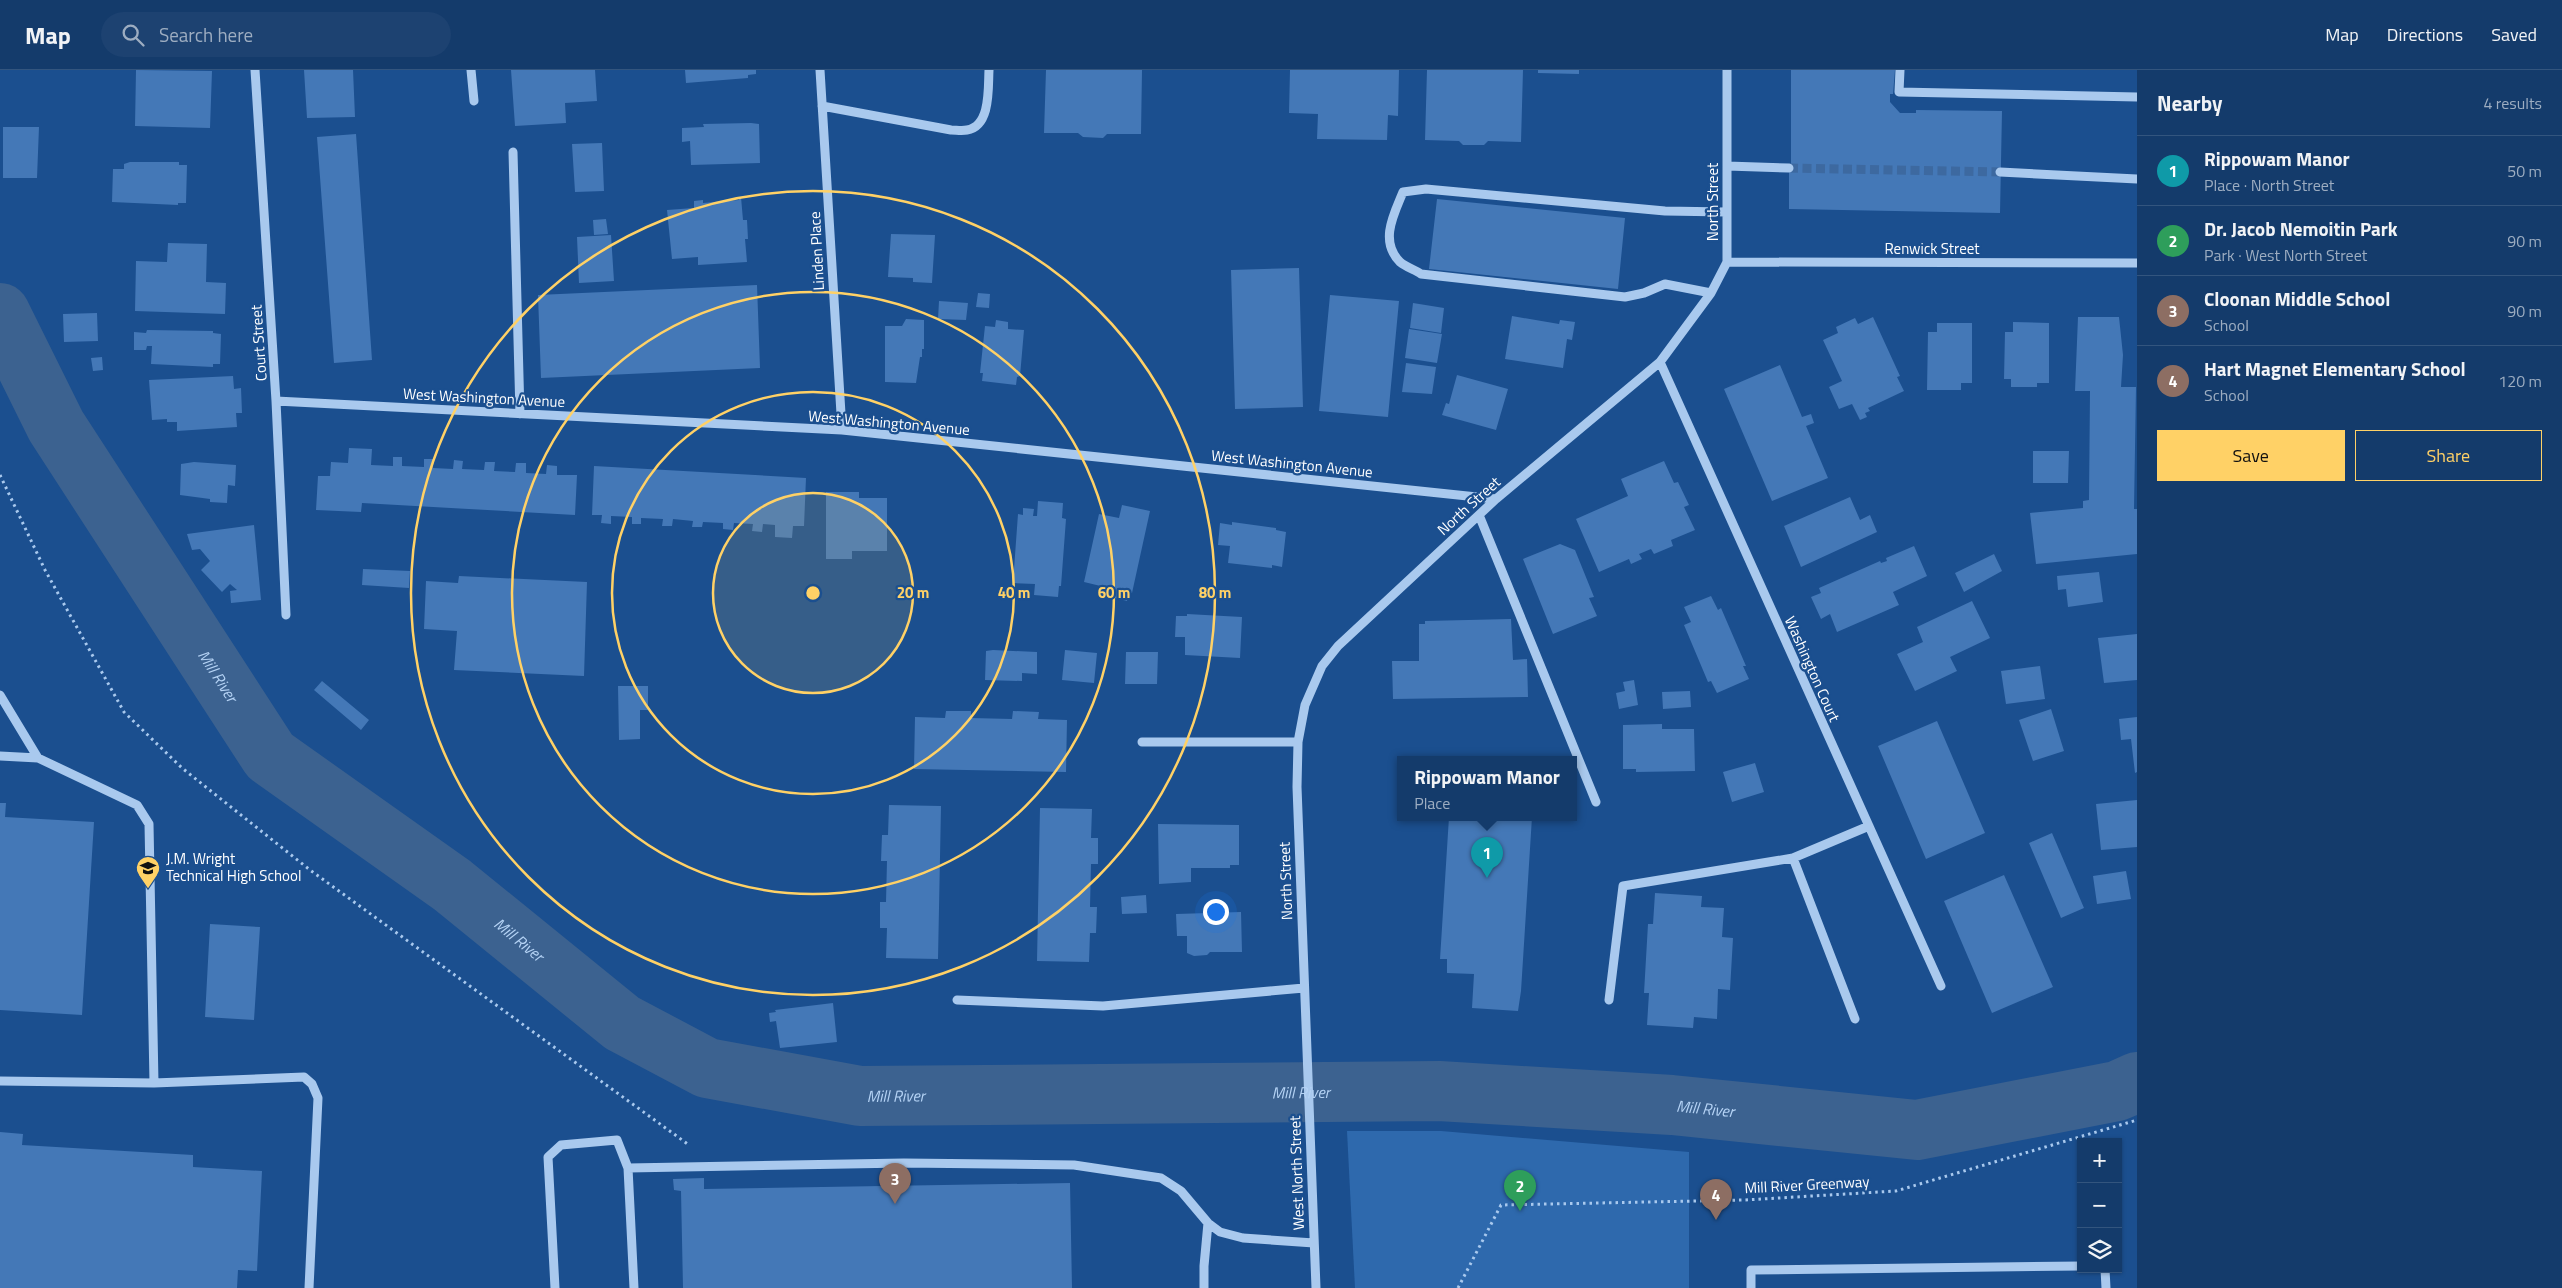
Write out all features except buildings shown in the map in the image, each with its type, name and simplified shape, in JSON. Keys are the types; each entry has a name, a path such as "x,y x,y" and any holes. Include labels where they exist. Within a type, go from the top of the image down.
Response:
{"street":[{"name":"Court Street","path":"255,70 276,402 286,615"},
{"path":"472,70 474,101"},
{"name":"Linden Place","path":"820,70 842,430"},
{"path":"822,106 951,130 969,130 981,122 987,100 989,70"},
{"name":"North Street","path":"1304,992 1297,786 1298,742 1305,705 1322,666 1350,633 1496,499 1660,362 1711,293 1727,262 1727,70"},
{"path":"1900,70 1899,92 2137,97"},
{"path":"513,152 520,414"},
{"path":"1727,166 1789,168"},
{"path":"2000,172 2137,179"},
{"path":"1711,293 1665,284 1644,293 1625,297 1421,274 1400,261 1390,243 1388,230 1403,192 1426,189 1665,212 1726,212"},
{"name":"Renwick Street","path":"1727,262 2137,263"},
{"name":"Washington Court","path":"1660,362 1941,986"},
{"name":"West Washington Avenue","path":"276,402 842,430 1496,499"},
{"path":"1479,515 1596,802"},
{"path":"0,695 38,758"},
{"path":"1142,742 1298,742"},
{"path":"0,756 38,758 136,805 148,824 154,1083"},
{"path":"1609,1000 1623,886 1793,858 1869,826"},
{"path":"1793,858 1854,1019"},
{"path":"957,1000 1103,1006 1304,992"},
{"name":"West North Street","path":"1304,992 1316,1288"},
{"path":"0,1081 154,1083 304,1076 312,1084 318,1098 309,1288"},
{"path":"555,1288 548,1157 561,1145 617,1140 628,1168 634,1288"},
{"path":"628,1168 904,1163 1074,1165 1160,1178 1181,1191 1208,1223 1220,1232 1243,1238 1314,1243"},
{"path":"1204,1288 1208,1223"},
{"path":"1751,1288 1751,1270 2077,1266"},
{"path":"2105,1273 2106,1288"}],"path":[{"path":"0,475 45,570 124,712 176,761 310,870 718,1167"},
{"name":"Mill River Greenway","path":"1458,1288 1501,1205 1745,1200 1896,1191 2137,1120"}],"shaded area":[{"path":"1347,1131 1441,1131 1689,1152 1689,1288 1355,1288"}],"waterway":[{"name":"Mill River","path":"0,313 56,426 270,756 452,885 622,1023 707,1068 860,1096 1439,1091 1672,1105 1917,1130 2117,1091 2137,1082"}],"tunnel":[{"path":"1789,168 2000,172"}],"place":[{"name":"Rippowam Manor","path":"1487,878"},
{"name":"J.M. Wright Technical High School","path":"148,889"},
{"name":"Cloonan Middle School","path":"895,1204"},
{"name":"Dr. Jacob Nemoitin Park","path":"1520,1211"},
{"name":"Hart Magnet Elementary School","path":"1716,1220"}]}
